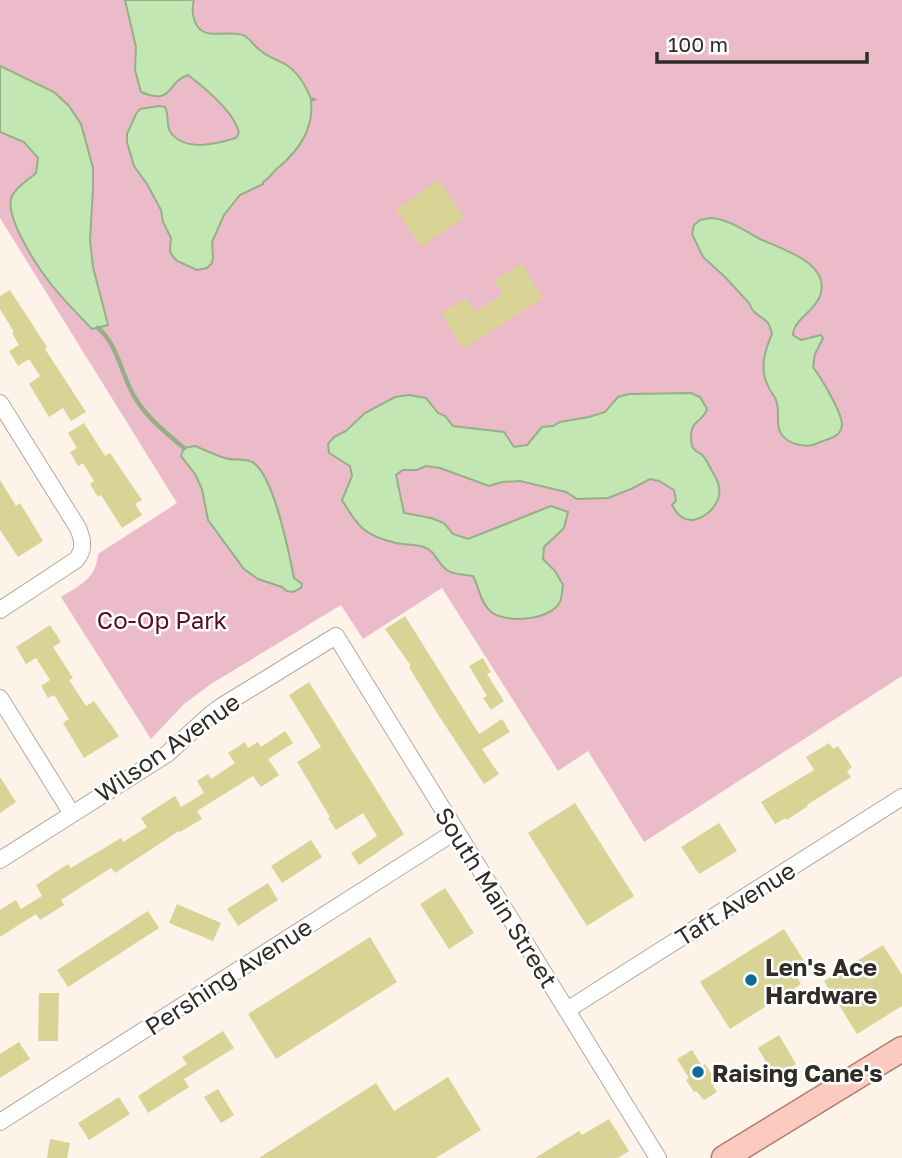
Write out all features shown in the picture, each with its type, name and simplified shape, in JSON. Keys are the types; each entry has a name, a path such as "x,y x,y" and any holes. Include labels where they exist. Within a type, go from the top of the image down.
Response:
{"main road":[{"path":"724,1158 902,1049"}],"street":[{"path":"0,403 78,528 83,541 76,560 0,610"},
{"name":"Wilson Avenue","path":"0,860 167,754 222,706 336,636"},
{"name":"South Main Street","path":"336,636 658,1158"},
{"path":"0,698 72,814"},
{"name":"Taft Avenue","path":"567,1010 902,797"},
{"name":"Pershing Avenue","path":"0,1122 456,831"}],"green space":[{"name":"Co-Op Park","path":"0,0 902,0 902,676 644,842 588,751 558,771 442,588 363,639 341,605 211,684 184,704 151,739 61,597 81,585 90,575 97,563 98,554 177,503 0,218"}],"shaded area":[{"path":"125,0 194,0 193,16 199,28 210,34 232,33 245,36 264,53 290,67 307,89 311,99 316,99 311,101 307,130 292,154 263,184 240,195 224,215 212,242 212,263 207,268 197,270 177,261 171,254 171,238 163,222 161,210 134,166 127,134 140,109 159,106 165,107 171,133 185,143 211,144 236,138 239,133 226,109 188,75 181,78 165,95 152,96 141,92 135,70 136,47"},
{"path":"0,66 54,92 69,106 81,124 93,168 90,240 93,267 108,325 92,329 71,307 38,266 17,228 12,216 12,196 36,173 38,158 24,142 0,132"},
{"path":"711,218 730,223 791,253 812,266 819,275 822,284 820,296 797,325 793,335 801,340 821,335 823,338 815,354 813,367 839,412 842,425 835,436 805,446 789,441 780,432 777,404 765,379 763,366 772,334 769,325 703,257 692,234 694,225 700,220"},
{"path":"691,393 700,397 707,409 692,430 692,446 707,461 719,488 713,508 696,519 689,520 680,516 672,505 676,501 674,490 650,479 608,498 577,499 566,492 520,481 489,486 440,468 426,466 417,470 403,470 396,475 404,513 444,523 453,534 468,539 551,506 568,512 564,528 544,547 543,559 555,571 563,585 560,602 555,608 537,617 516,619 497,615 490,611 482,599 473,576 450,572 428,549 421,546 385,540 363,529 342,500 352,476 350,466 329,453 328,444 334,437 346,431 365,413 395,397 409,395 426,398 453,426 504,432 514,447 527,445 542,427 605,412 618,397 629,394"},
{"path":"195,446 225,458 252,462 260,469 274,497 294,578 302,584 301,588 293,592 287,591 258,579 244,569 208,520 202,489 195,474 181,456 184,448"}],"building":[{"path":"439,180 464,218 421,247 396,209"},
{"path":"522,264 543,298 463,349 441,313 466,298 475,312 503,294 494,281"},
{"path":"10,290 86,412 71,421 63,408 49,417 29,384 40,376 29,359 18,366 9,351 19,345 0,309 0,296"},
{"path":"84,423 105,456 110,453 142,500 135,504 142,515 122,528 101,495 98,497 90,484 94,481 83,463 78,466 70,452 77,448 68,433"},
{"path":"0,480 16,506 20,503 43,541 18,557 0,530"},
{"path":"405,616 479,734 502,719 510,732 482,749 499,774 484,784 385,629"},
{"path":"50,625 61,642 53,647 73,678 69,680 86,706 94,701 119,736 84,758 63,723 69,719 54,695 48,698 41,686 50,680 36,658 26,664 16,647"},
{"path":"483,658 491,672 487,674 504,701 491,710 483,698 487,696 469,666"},
{"path":"309,682 404,834 359,865 351,853 377,836 363,813 336,830 297,762 321,747 289,695"},
{"path":"285,731 293,743 268,759 279,775 261,787 253,776 197,811 202,819 115,873 111,868 61,900 64,905 40,920 36,914 0,937 0,910 16,900 21,909 42,896 36,885 68,864 71,868 121,838 123,842 147,827 141,818 175,796 181,807 204,793 197,781 208,774 211,779 235,763 228,753 245,742 248,748 258,742 261,747"},
{"path":"829,743 833,749 838,746 852,767 847,771 851,777 787,820 786,818 775,824 761,802 814,770 806,757"},
{"path":"0,777 16,802 0,813"},
{"path":"575,803 634,896 587,926 528,833"},
{"path":"719,823 737,851 699,874 681,847"},
{"path":"311,840 322,857 282,883 271,866"},
{"path":"268,883 278,900 238,926 227,909"},
{"path":"445,888 474,933 449,949 420,904"},
{"path":"177,904 221,923 213,941 169,923"},
{"path":"148,911 159,928 68,987 57,970"},
{"name":"Len's Ace Hardware","path":"784,929 809,969 797,977 801,984 730,1029 700,982"},
{"path":"370,937 397,982 276,1059 248,1014"},
{"path":"883,945 902,975 902,1006 857,1034 824,981"},
{"path":"39,993 59,993 58,1041 38,1041"},
{"path":"223,1031 234,1048 184,1079 189,1087 148,1113 138,1096 187,1064 182,1057"},
{"path":"779,1035 796,1064 775,1077 758,1048"},
{"path":"19,1042 30,1059 0,1078 0,1054"},
{"name":"Raising Cane's","path":"692,1050 714,1078 713,1086 717,1092 704,1100 686,1080 689,1078 677,1059"},
{"path":"448,1077 481,1130 436,1158 259,1158 376,1083 394,1111"},
{"path":"218,1089 234,1115 221,1123 204,1097"},
{"path":"119,1097 130,1114 89,1140 78,1123"},
{"path":"609,1119 629,1151 618,1158 535,1158 579,1131 582,1135"},
{"path":"50,1139 70,1143 67,1158 47,1158"}],"waterway":[{"path":"98,328 110,342 130,388 144,411 184,448"}],"place":[{"name":"Len's Ace Hardware","path":"751,980"},
{"name":"Raising Cane's","path":"698,1072"}]}
